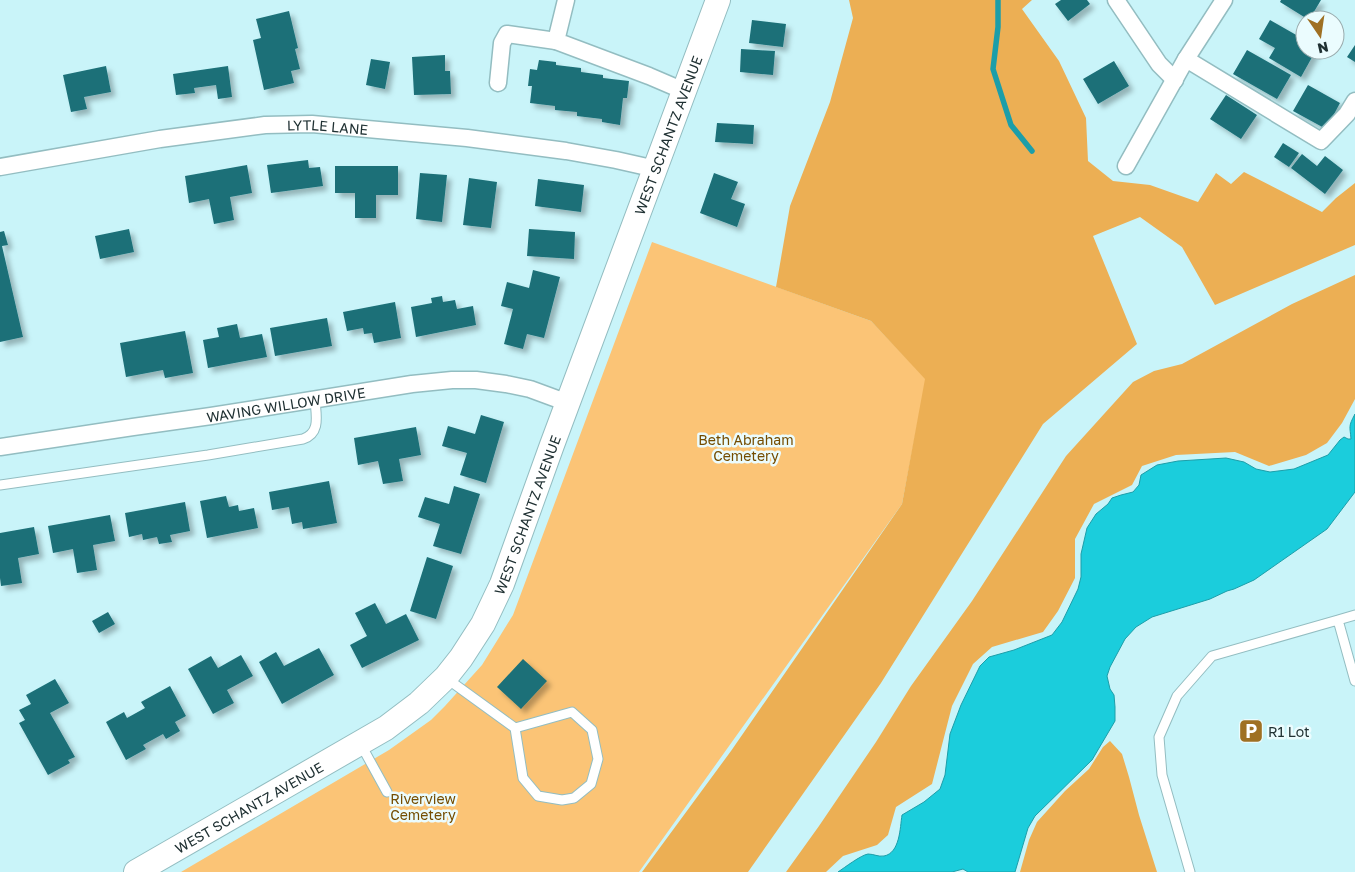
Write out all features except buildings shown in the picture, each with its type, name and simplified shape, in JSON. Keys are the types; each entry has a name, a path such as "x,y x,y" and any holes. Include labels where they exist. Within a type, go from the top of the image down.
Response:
{"main road":[{"name":"WEST SCHANTZ AVENUE","path":"136,872 386,728 418,703 446,677 461,658 483,624 502,584 718,0"}],"street":[{"path":"556,42 566,0"},
{"path":"1116,0 1159,64 1175,80"},
{"path":"1126,166 1186,60 1224,0"},
{"path":"498,84 502,43 507,34 556,42 684,91"},
{"path":"1186,60 1321,141 1347,114 1355,101"},
{"name":"LYTLE LANE","path":"0,167 160,139 265,125 312,124 458,137 616,160 656,169"},
{"name":"WAVING WILLOW DRIVE","path":"0,447 412,384 452,380 476,380 506,384 530,389 568,403"}],"lane":[{"path":"0,485 208,455 308,438 315,430 317,423 315,400"},
{"path":"1190,872 1162,775 1159,737 1177,696 1212,656 1355,615"},
{"path":"1338,620 1355,681"},
{"path":"446,677 515,728 523,778 538,796 562,800 574,798 591,784 598,759 592,730 572,712 515,728"},
{"path":"360,743 387,792"}],"green space":[{"name":"Beth Abraham Cemetery","path":"652,242 871,321 926,379 902,504 639,872 181,872 389,750 431,720 482,665 513,615"}],"shaded area":[{"path":"849,0 1032,0 1022,9 1059,61 1086,118 1088,161 1113,181 1150,185 1198,202 1216,173 1231,184 1244,172 1322,212 1355,183 1355,245 1215,305 1182,247 1140,217 1093,236 1137,344 1043,424 881,683 748,872 642,872 731,751 902,504 925,379 871,321 776,287 790,206 830,102 853,18"},
{"path":"1355,275 1355,399 1342,423 1327,443 1306,455 1269,466 1235,452 1176,455 1142,466 1132,485 1094,504 1075,539 1075,578 1058,611 1043,632 992,647 973,664 952,706 932,784 896,807 888,835 877,845 843,856 826,872 786,872 876,742 911,686 972,601 1066,456 1133,382 1154,371 1182,364 1292,304"},
{"path":"1110,741 1122,754 1157,872 1020,872 1029,840 1037,822 1065,791 1089,769 1103,747"}],"water":[{"path":"1355,414 1355,492 1327,529 1254,580 1210,599 1152,617 1136,627 1125,639 1107,676 1110,689 1114,695 1115,721 1092,760 1035,816 1028,828 1015,872 968,872 963,869 952,872 838,872 865,855 884,856 889,854 896,845 900,833 902,815 924,802 940,789 945,775 950,734 961,705 980,666 989,657 1014,650 1052,635 1062,622 1078,589 1081,577 1081,554 1087,528 1096,514 1112,498 1133,492 1139,485 1141,475 1157,465 1178,461 1226,458 1244,462 1256,469 1270,472 1294,469 1328,455 1344,437 1351,439 1350,427"}],"waterway":[{"path":"998,0 998,27 993,69 1011,125 1032,151"}],"place":[{"name":"R1 Lot","path":"1251,731"}],"park label":[{"name":"Riverview Cemetery","path":"423,806"}]}
